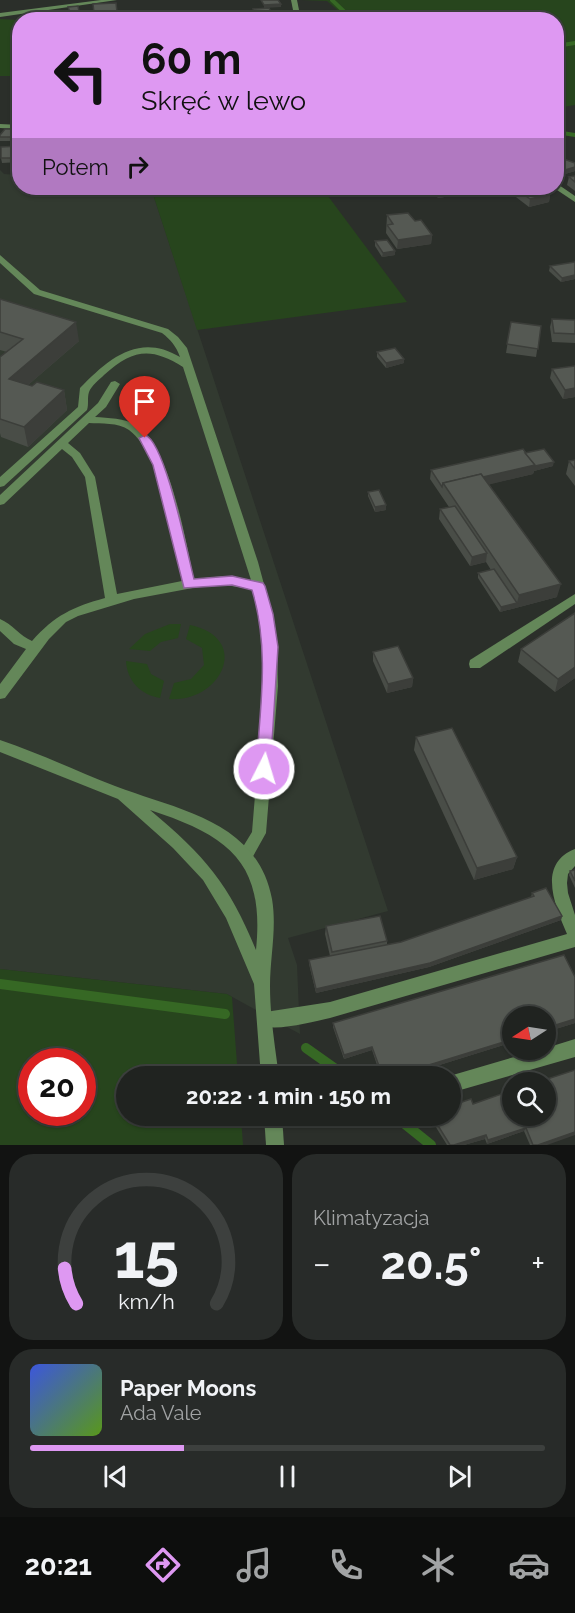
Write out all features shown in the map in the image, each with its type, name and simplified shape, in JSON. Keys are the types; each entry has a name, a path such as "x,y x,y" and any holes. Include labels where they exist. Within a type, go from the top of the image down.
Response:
{"street":[{"path":"22,12 114,0"},
{"path":"80,4 86,12"},
{"path":"0,258 37,292 165,331 175,339 187,365 258,586 266,614 271,647 271,686 259,833 246,855"},
{"path":"0,483 83,408 84,390 118,356 144,349 157,350 171,353 187,365"},
{"path":"0,501 87,420 111,394 115,384"},
{"path":"87,420 122,423 134,428 145,438 159,465 189,585"},
{"path":"62,444 76,455 90,477 112,601"},
{"path":"0,694 63,618 77,611 112,601 189,585 232,580 258,586"},
{"path":"474,664 575,598"},
{"path":"0,624 19,640 36,648"},
{"path":"0,746 120,794 176,811 223,835 246,855 261,887 267,933 262,986 269,1066"},
{"path":"120,794 185,849 209,876 227,904 262,986"},
{"path":"575,856 559,877 558,889 575,934"},
{"path":"265,1019 330,1010 575,939"},
{"path":"461,1081 575,1048"},
{"path":"274,1126 275,1145"}],"shaded area":[{"path":"0,170 4,174 12,175 12,195 153,195 388,911 288,938 297,965 300,1034 227,994 0,969"}],"green space":[{"path":"302,0 575,0 575,105 564,107 564,12 340,12 327,1"},
{"path":"0,19 12,20 12,76 0,76"},
{"path":"153,195 327,195 407,302 197,330"},
{"path":"170,624 181,624 178,638 161,642 150,651 129,649 145,634"},
{"path":"190,625 209,632 220,643 225,655 223,668 215,681 203,691 188,698 169,699 174,683 191,679 204,665 202,648 186,639"},
{"path":"126,661 147,664 151,674 164,681 160,698 147,694 136,686 129,675"},
{"path":"0,969 227,994 232,997 237,1066 116,1066 116,1126 242,1126 243,1145 0,1145"}],"building":[{"path":"261,0 278,0 281,4 264,5"},
{"path":"116,3 117,12 94,12 93,4"},
{"path":"78,6 79,11 70,12 68,7"},
{"path":"269,8 271,12 254,12 253,9"},
{"path":"5,129 12,129 12,137 0,137"},
{"path":"12,146 12,158 1,158 1,147"},
{"path":"564,159 575,163 575,167 565,170"},
{"path":"525,195 546,195 530,199"},
{"path":"408,213 415,221 421,220 432,235 398,240 387,225 393,224 387,215"},
{"path":"387,240 395,251 383,253 375,241"},
{"path":"575,262 575,275 562,278 550,266"},
{"path":"0,299 76,322 9,379 32,386 37,382 64,390 24,427 0,419 0,357 23,339 0,332"},
{"path":"552,319 575,320 575,334 554,333"},
{"path":"511,322 541,326 538,349 507,344"},
{"path":"395,348 404,359 386,363 377,352"},
{"path":"575,366 575,388 565,390 552,369"},
{"path":"523,449 535,465 483,477 481,474 443,483 442,487 431,470"},
{"path":"544,449 554,462 535,466 525,453"},
{"path":"575,460 575,469 569,461"},
{"path":"481,474 561,584 519,595 443,483"},
{"path":"379,490 386,505 375,507 368,492"},
{"path":"455,506 487,553 472,557 440,509"},
{"path":"494,569 517,603 501,607 478,573"},
{"path":"575,613 575,667 558,679 521,649"},
{"path":"398,646 413,678 388,684 373,652"},
{"path":"452,728 517,857 477,868 416,737"},
{"path":"575,870 575,881 570,871"},
{"path":"546,888 562,916 430,963 316,989 309,960 401,942 534,896 532,893"},
{"path":"380,916 387,941 332,952 326,926"},
{"path":"564,955 575,977 575,1019 556,1025 556,1006 502,1006 502,1042 426,1066 379,1066 372,1047 344,1055 333,1023"},
{"path":"575,1070 575,1132 538,1145 533,1145 526,1128 488,1140 486,1135 450,1145 438,1126 461,1126 461,1102 471,1099 473,1104 502,1094 502,1126 556,1126 556,1076"}],"waterway":[{"path":"332,0 345,12"},
{"path":"564,45 575,43"},
{"path":"564,133 575,135"},
{"path":"0,984 225,1014"},
{"path":"306,1048 331,1066"},
{"path":"407,1126 431,1145"}],"route":[{"path":"145,438 159,465 189,585 232,580 258,586 266,614 271,647 271,686 264,769"}]}
